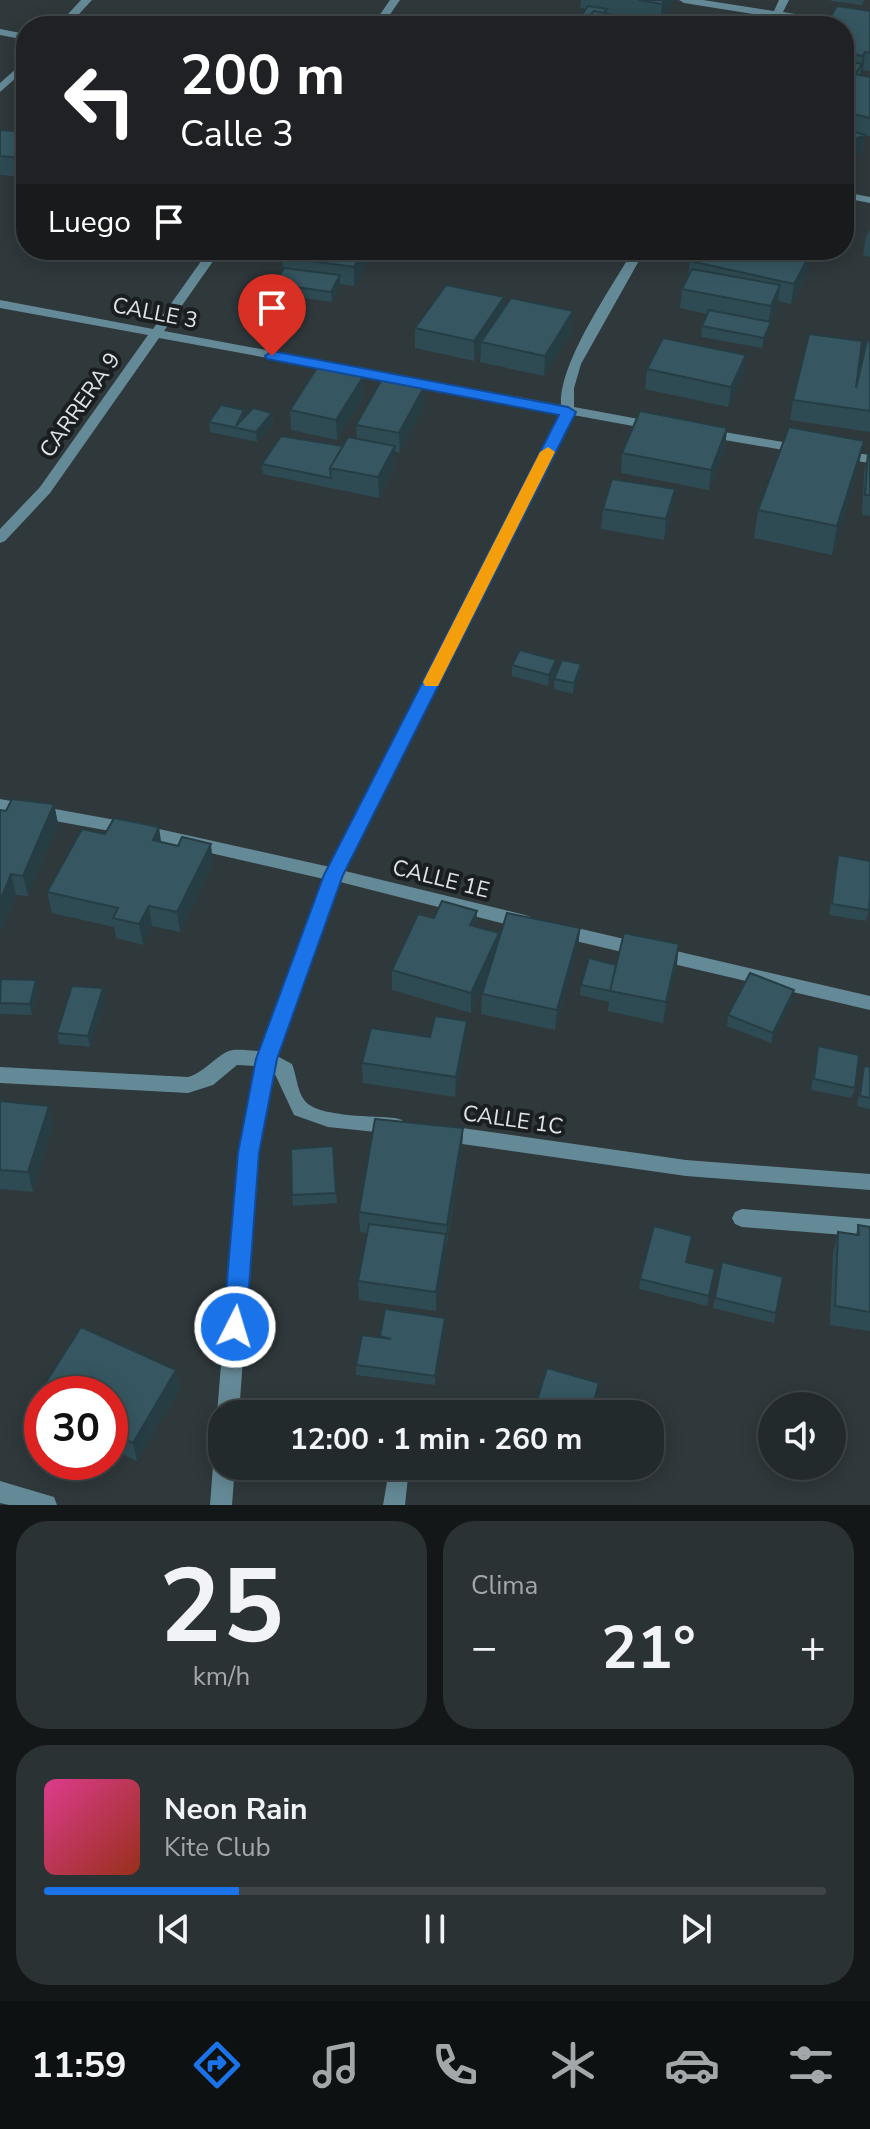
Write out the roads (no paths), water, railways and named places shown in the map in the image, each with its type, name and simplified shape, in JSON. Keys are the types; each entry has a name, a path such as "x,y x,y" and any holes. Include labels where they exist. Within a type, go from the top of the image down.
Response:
{"street":[{"path":"72,16 87,0"},
{"path":"684,0 791,16"},
{"path":"779,14 784,0"},
{"path":"0,89 16,73"},
{"name":"CARRERA 9","path":"0,538 45,490 208,260"},
{"path":"229,1400 248,1153 267,1059 334,875 568,412 567,388 575,364 633,260"},
{"name":"CALLE 3","path":"0,304 568,412 674,428"},
{"path":"689,431 810,450"},
{"path":"825,452 870,459"},
{"name":"CALLE 1E","path":"0,805 56,814 334,875 870,1003"},
{"path":"0,1075 188,1085 206,1080 233,1057 267,1059"},
{"name":"CALLE 1C","path":"267,1059 285,1069 289,1088 301,1109 328,1119 686,1168 870,1182"},
{"path":"742,1218 870,1228"},
{"path":"221,1505 223,1480"},
{"path":"394,1505 397,1480"},
{"path":"0,1492 46,1505"}]}
